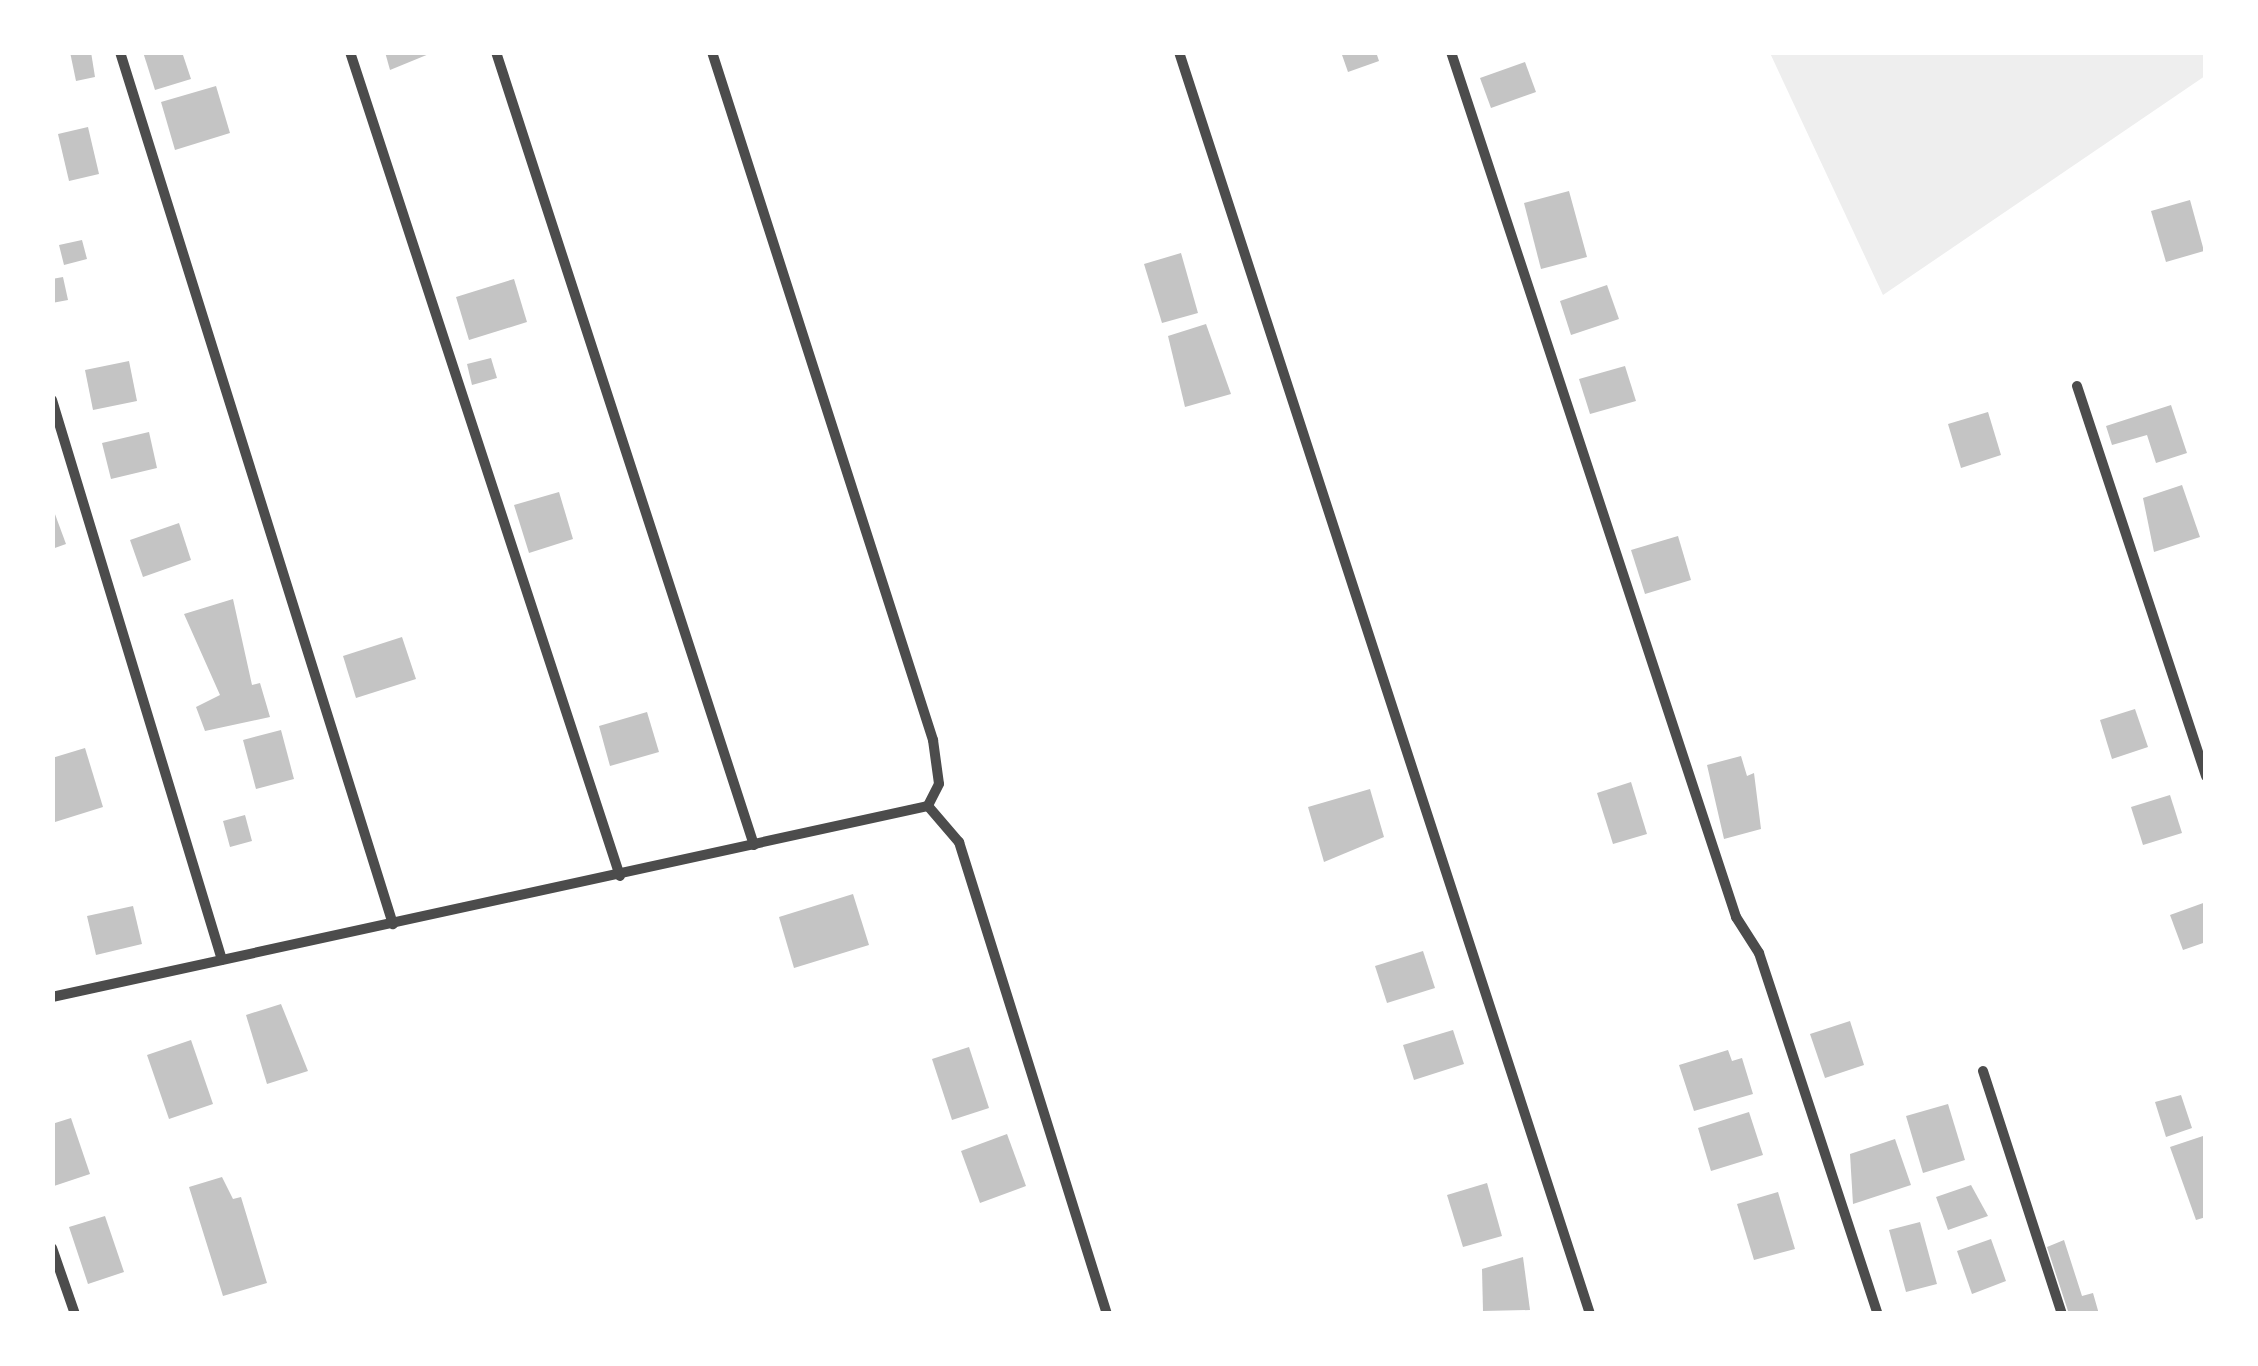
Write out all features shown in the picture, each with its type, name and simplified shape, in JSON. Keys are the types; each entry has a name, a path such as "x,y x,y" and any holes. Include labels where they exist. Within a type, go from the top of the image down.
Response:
{"street":[{"path":"120,52 393,924"},
{"path":"350,52 620,876"},
{"path":"496,52 754,845"},
{"path":"712,52 933,740 939,784 928,806"},
{"path":"1179,52 1590,1314"},
{"path":"1452,52 1736,917 1759,953 1878,1314"},
{"path":"2077,386 2206,776"},
{"path":"52,400 222,960"},
{"path":"52,997 928,806"},
{"path":"928,806 959,842 1106,1314"},
{"path":"1983,1070 2062,1314"},
{"path":"52,1248 75,1314"}],"shaded area":[{"path":"1770,53 2205,53 2205,76 1883,295"}],"building":[{"path":"70,52 91,52 95,77 76,81"},
{"path":"143,52 182,52 191,79 155,90"},
{"path":"385,52 429,52 429,54 390,70"},
{"path":"1341,52 1376,52 1379,61 1348,72"},
{"path":"1525,62 1536,92 1491,108 1480,78"},
{"path":"216,86 230,133 175,150 161,102"},
{"path":"88,127 99,174 69,181 58,134"},
{"path":"1569,191 1587,257 1541,269 1524,203"},
{"path":"2190,200 2204,251 2166,262 2151,211"},
{"path":"82,240 87,259 64,265 59,245"},
{"path":"1181,253 1198,313 1162,323 1144,264"},
{"path":"63,277 68,300 52,303 52,279"},
{"path":"514,279 527,322 469,340 456,297"},
{"path":"1607,285 1619,319 1571,335 1560,301"},
{"path":"1206,324 1231,394 1185,407 1168,336"},
{"path":"491,358 497,378 472,385 467,364"},
{"path":"129,361 137,401 93,410 85,370"},
{"path":"1625,366 1636,401 1590,414 1579,379"},
{"path":"2171,405 2187,453 2156,463 2147,435 2112,445 2106,426"},
{"path":"1988,412 2001,455 1961,468 1948,424"},
{"path":"149,432 157,468 111,479 102,443"},
{"path":"2182,485 2200,537 2154,552 2143,498"},
{"path":"559,492 573,539 529,553 514,505"},
{"path":"52,506 66,544 52,549"},
{"path":"179,523 191,560 143,577 130,540"},
{"path":"1678,536 1691,580 1645,594 1631,550"},
{"path":"233,599 252,685 260,683 270,717 205,731 196,707 220,695 184,614"},
{"path":"402,637 416,679 356,698 343,656"},
{"path":"2135,709 2148,747 2112,759 2100,720"},
{"path":"647,712 659,752 610,766 599,726"},
{"path":"281,730 294,779 256,789 243,740"},
{"path":"85,748 103,807 55,822 52,758"},
{"path":"1741,756 1747,776 1754,773 1761,829 1724,839 1707,765"},
{"path":"1631,782 1647,834 1613,844 1597,793"},
{"path":"1370,789 1384,837 1324,862 1308,807"},
{"path":"2170,795 2182,833 2143,845 2131,807"},
{"path":"245,815 252,841 230,847 223,821"},
{"path":"853,894 869,945 794,968 779,917"},
{"path":"2206,902 2206,942 2183,950 2170,915"},
{"path":"133,906 142,944 96,955 87,916"},
{"path":"1423,951 1435,988 1387,1003 1375,966"},
{"path":"281,1004 308,1071 267,1084 246,1015"},
{"path":"1850,1021 1864,1065 1825,1078 1810,1034"},
{"path":"1453,1030 1464,1064 1414,1080 1403,1045"},
{"path":"191,1040 213,1104 169,1119 147,1055"},
{"path":"969,1047 989,1108 952,1120 932,1059"},
{"path":"1728,1050 1732,1061 1742,1058 1753,1094 1694,1111 1679,1065"},
{"path":"2181,1095 2192,1128 2166,1137 2155,1102"},
{"path":"1948,1104 1965,1160 1923,1173 1906,1116"},
{"path":"1749,1112 1763,1155 1711,1171 1698,1128"},
{"path":"71,1118 90,1174 54,1186 52,1124"},
{"path":"1007,1134 1026,1186 980,1203 961,1151"},
{"path":"2206,1135 2206,1217 2196,1220 2170,1147"},
{"path":"1895,1139 1911,1185 1853,1204 1850,1154"},
{"path":"222,1177 233,1199 241,1197 267,1283 223,1296 189,1187"},
{"path":"1487,1183 1502,1236 1463,1247 1447,1195"},
{"path":"1971,1185 1988,1216 1948,1230 1936,1197"},
{"path":"1778,1192 1795,1249 1754,1260 1737,1204"},
{"path":"105,1216 124,1272 88,1284 69,1227"},
{"path":"1920,1222 1937,1284 1906,1292 1889,1230"},
{"path":"1991,1239 2006,1281 1972,1294 1957,1251"},
{"path":"2064,1240 2082,1296 2093,1293 2099,1314 2069,1314 2047,1247"},
{"path":"1523,1257 1530,1310 1483,1311 1482,1269"}]}
